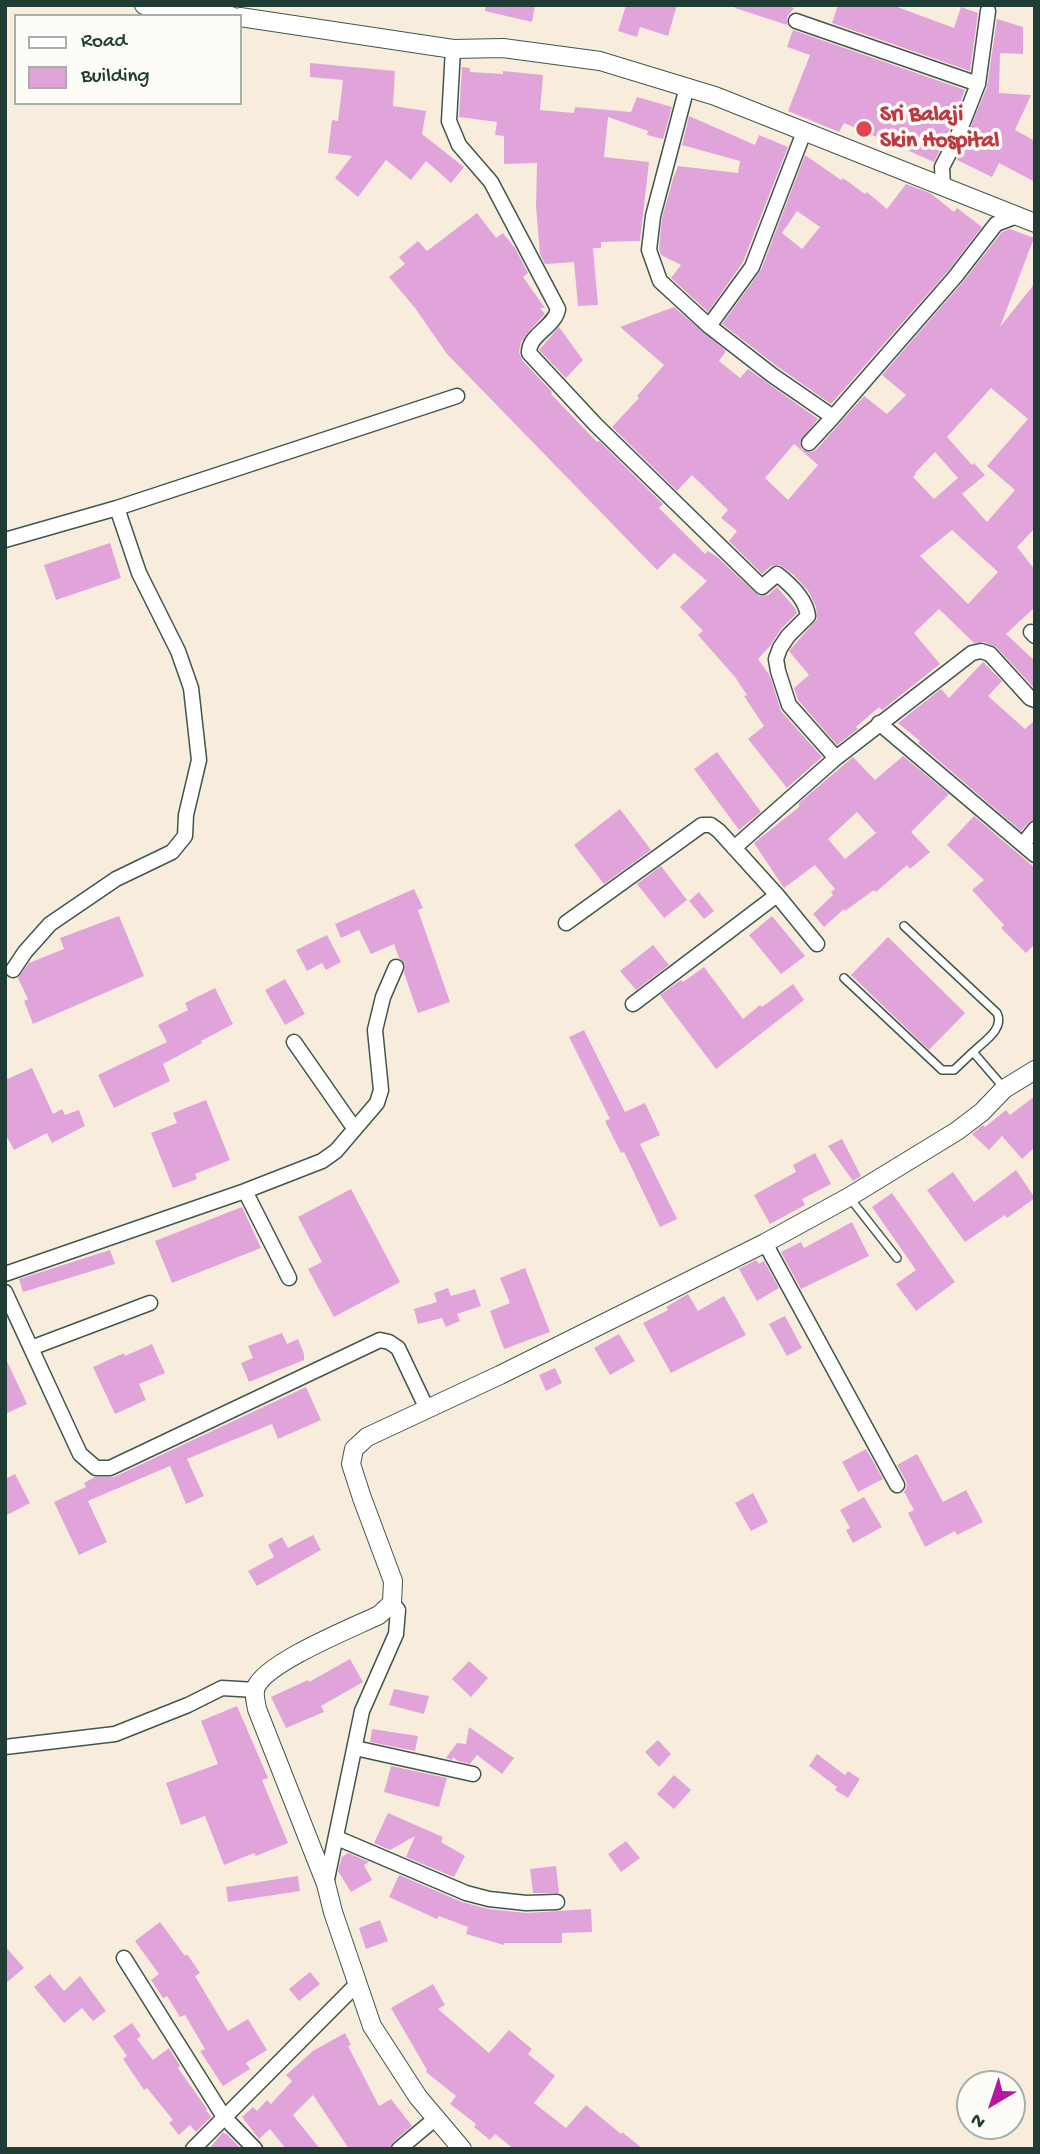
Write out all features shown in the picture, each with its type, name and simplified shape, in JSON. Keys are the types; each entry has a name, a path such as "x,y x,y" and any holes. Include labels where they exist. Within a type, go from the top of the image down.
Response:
{"street":[{"path":"145,5 215,14"},
{"path":"943,186 942,167 956,140 978,84 988,11"},
{"path":"242,17 453,49 503,48 600,61 715,96 1035,223"},
{"path":"796,21 978,84"},
{"path":"453,49 449,121 452,131 459,145 491,182 558,309 556,317 530,344 529,353 596,425 762,587 777,574 807,606 808,616 780,648 776,659 778,671 789,705 836,758"},
{"path":"687,88 653,216 649,250 660,281 709,326 772,375 833,417"},
{"path":"709,326 752,267 804,132"},
{"path":"809,443 955,277 996,224 1017,216"},
{"path":"5,540 117,508 457,396"},
{"path":"13,970 50,923 116,879 172,852 185,836 186,815 199,760 191,688 178,651 139,573 117,508"},
{"path":"734,848 878,723 972,653 981,651 990,654 1035,701"},
{"path":"878,723 1035,855"},
{"path":"566,923 702,825 711,825 777,895 817,944"},
{"path":"1023,844 1035,829"},
{"path":"633,1004 777,895"},
{"path":"5,1274 245,1191 323,1161 336,1151 377,1103 381,1090 375,1030 383,996 396,967"},
{"path":"294,1042 354,1128"},
{"path":"462,2149 418,2097 372,2026 326,1884 257,1709 254,1690 264,1675 290,1658 379,1615 392,1604 393,1581 351,1464 354,1449 367,1437 500,1376 765,1243 849,1197 957,1131 982,1112 1004,1089 1035,1070"},
{"path":"245,1191 289,1278"},
{"path":"765,1243 897,1485"},
{"path":"5,1292 80,1454 96,1468 110,1468 380,1340 398,1348 428,1409"},
{"path":"31,1348 150,1303"},
{"path":"326,1884 362,1711 396,1634 398,1610 392,1604"},
{"path":"5,1746 115,1734 188,1705 222,1688 254,1690"},
{"path":"355,1748 473,1774"},
{"path":"337,1838 466,1893 489,1899 526,1903 557,1902"},
{"path":"124,1958 224,2117 255,2149"},
{"path":"193,2149 358,1983"},
{"path":"399,2149 436,2118"}],"lane":[{"path":"844,978 942,1070 954,1070 999,1026 1000,1020 996,1013 904,926"},
{"path":"973,1052 1004,1089"},
{"path":"849,1197 897,1258"}],"building":[{"path":"486,5 535,5 532,22 485,11"},
{"path":"626,5 677,5 668,36 640,27 637,37 618,31"},
{"path":"736,5 785,5 794,8 787,17 787,25 735,8"},
{"path":"838,5 892,5 954,28 961,7 978,13 970,71 832,23"},
{"path":"997,19 1023,27 1023,54 1000,53 999,93 1031,95 1015,130 1035,141 1035,182 999,163 992,177 957,160 987,87"},
{"path":"793,30 965,90 934,162 909,151 914,142 885,129 882,139 844,123 839,132 788,111 810,55 787,47"},
{"path":"310,63 395,71 393,106 426,111 422,134 464,167 451,183 426,161 411,180 386,160 358,197 335,178 352,156 328,153 332,120 338,121 343,80 310,77"},
{"path":"462,67 470,68 470,72 503,74 503,71 543,75 540,110 574,113 575,107 631,112 637,97 672,107 663,139 647,135 648,131 608,117 604,157 649,162 640,241 601,242 601,248 593,248 598,305 578,306 574,262 545,264 540,254 536,207 537,163 504,164 504,136 495,135 497,122 459,117"},
{"path":"689,116 755,145 759,135 788,147 743,262 708,312 671,278 681,265 661,255 659,249 662,218 678,166 738,173 740,161 682,145"},
{"path":"805,155 841,180 843,178 865,194 867,192 887,209 906,184 930,193 954,212 957,208 982,227 948,271 831,404 722,324 761,270","holes":["797,211 820,227 802,249 782,233"]},
{"path":"477,213 496,238 503,233 515,248 528,273 523,277 545,308 540,308 545,314 521,342 519,352 522,360 597,442 663,504 659,508 705,554 708,551 716,556 759,596 768,595 777,587 795,608 797,613 758,659 770,676 781,711 822,757 787,788 748,739 764,726 744,696 747,695 698,635 703,631 680,607 707,581 674,553 657,570 447,354 415,308 389,277 405,264 399,257 418,241 427,251"},
{"path":"1010,229 1034,238 1000,327 1035,283 1035,528 1017,547 1035,570 1035,607 1006,634 1035,661 1035,689 997,648 984,642 974,643 939,609 914,633 940,664 882,710 879,707 856,727 858,729 837,745 798,700 794,688 809,675 789,651 817,619 816,607 809,592 794,575 780,565 771,566 762,574 729,541 737,531 721,518 728,510 692,475 677,491 612,427 664,365 620,327 674,307 726,351 719,361 740,378 748,369 818,419 800,442 802,450 811,452 816,450 864,396 887,414 906,395 882,375 962,283 1002,232","holes":["991,388 1028,419 987,466 1015,490 987,522 962,494 985,475 974,463 972,465 947,437","794,444 818,465 788,500 765,478","935,452 958,478 934,499 913,477","952,530 998,572 968,604 920,556"]},
{"path":"559,327 583,360 566,378 539,350"},
{"path":"110,543 121,578 56,600 44,565"},
{"path":"983,662 1002,681 988,696 1025,729 1035,720 1035,820 1021,831 898,723 941,689 949,698"},
{"path":"717,752 761,812 739,830 694,769"},
{"path":"903,756 949,794 911,832 930,852 910,869 907,865 876,892 874,890 845,911 844,909 824,927 813,914 833,895 831,892 835,889 815,865 784,888 754,843 799,807 799,803 853,757 875,780","holes":["857,812 876,833 845,859 828,839"]},
{"path":"620,809 651,850 604,884 574,845"},
{"path":"974,816 1035,868 1035,944 1026,953 1001,928 1004,925 972,890 984,880 947,845"},
{"path":"661,866 687,900 664,918 637,884"},
{"path":"414,889 423,908 418,910 450,1002 418,1013 404,973 405,965 394,944 371,954 359,930 341,938 335,924"},
{"path":"699,892 714,911 704,919 689,901"},
{"path":"119,916 144,976 33,1024 24,1001 28,999 18,978 29,963 64,949 60,938"},
{"path":"772,916 805,956 781,974 749,935"},
{"path":"327,935 341,962 326,970 322,963 307,971 296,950"},
{"path":"888,937 965,1013 929,1050 851,975"},
{"path":"653,945 669,965 636,990 620,971"},
{"path":"704,967 743,1019 793,984 804,1000 716,1069 660,995"},
{"path":"285,979 305,1014 285,1025 265,990"},
{"path":"215,988 233,1024 163,1064 170,1081 114,1108 98,1075 167,1042 158,1025 188,1010 185,1003"},
{"path":"584,1030 625,1112 645,1103 660,1135 640,1144 677,1219 660,1227 624,1152 621,1153 605,1121 610,1119 569,1037"},
{"path":"32,1068 53,1114 62,1109 65,1115 79,1110 85,1126 52,1143 47,1133 14,1150 5,1133 5,1080"},
{"path":"1035,1096 1035,1147 1022,1159 1002,1136 989,1150 972,1134 1006,1110 1010,1115"},
{"path":"206,1100 230,1160 195,1174 197,1179 173,1188 151,1133 177,1123 173,1113"},
{"path":"842,1139 861,1176 853,1181 828,1146"},
{"path":"815,1153 831,1184 802,1199 805,1205 770,1224 754,1195 796,1172 793,1165"},
{"path":"1016,1170 1035,1198 965,1242 927,1190 953,1172 974,1202"},
{"path":"351,1189 400,1282 334,1317 308,1269 322,1262 298,1217"},
{"path":"892,1193 955,1282 916,1311 896,1284 916,1270 872,1207"},
{"path":"242,1207 261,1248 172,1283 155,1241"},
{"path":"852,1222 869,1256 801,1289 781,1252 801,1242 804,1248"},
{"path":"110,1250 115,1264 23,1292 19,1279"},
{"path":"756,1260 759,1264 764,1261 779,1288 757,1301 739,1269"},
{"path":"525,1268 550,1332 504,1349 490,1311 510,1303 500,1278"},
{"path":"448,1288 451,1296 475,1289 481,1306 457,1314 460,1321 446,1327 442,1318 418,1324 414,1309 437,1302 434,1293"},
{"path":"688,1294 698,1311 724,1296 746,1335 671,1373 643,1323 668,1310 666,1307"},
{"path":"785,1316 802,1348 787,1356 769,1324"},
{"path":"282,1333 287,1344 298,1339 304,1360 249,1382 241,1363 253,1358 248,1346"},
{"path":"619,1334 635,1361 610,1375 594,1348"},
{"path":"152,1344 165,1373 139,1384 146,1400 115,1414 93,1367"},
{"path":"5,1357 27,1404 5,1414"},
{"path":"555,1368 562,1383 546,1391 539,1375"},
{"path":"306,1387 321,1420 278,1439 272,1424 187,1459 204,1496 186,1504 170,1466 88,1501 107,1542 79,1555 54,1502 86,1487 84,1483 95,1477 114,1477"},
{"path":"866,1449 883,1479 858,1492 842,1462"},
{"path":"917,1454 943,1502 966,1490 983,1522 957,1535 955,1531 925,1547 908,1513 914,1510 904,1492 906,1481 897,1465"},
{"path":"15,1474 30,1503 5,1516 5,1479"},
{"path":"753,1493 768,1522 751,1531 735,1503"},
{"path":"864,1497 882,1527 853,1543 846,1530 850,1528 840,1510"},
{"path":"313,1535 321,1550 257,1586 248,1571 274,1557 268,1545 282,1537 288,1548"},
{"path":"350,1659 363,1682 321,1706 324,1712 286,1728 271,1697 308,1680 309,1682"},
{"path":"469,1661 488,1678 471,1697 452,1679"},
{"path":"394,1689 429,1696 424,1714 389,1705"},
{"path":"237,1706 268,1778 262,1780 288,1843 224,1865 205,1816 181,1825 166,1783 218,1764 201,1721"},
{"path":"469,1727 514,1758 502,1774 477,1755 470,1764 453,1757 452,1760 446,1758 457,1743 466,1744"},
{"path":"372,1729 418,1736 415,1751 370,1742"},
{"path":"658,1740 671,1754 659,1767 645,1752"},
{"path":"817,1754 845,1775 848,1771 860,1779 848,1798 809,1766"},
{"path":"391,1766 447,1778 439,1807 384,1792"},
{"path":"674,1775 691,1790 674,1809 657,1794"},
{"path":"388,1813 443,1837 441,1842 465,1856 454,1877 406,1857 415,1836 390,1850 374,1843"},
{"path":"626,1841 640,1858 621,1872 608,1854"},
{"path":"348,1853 369,1862 364,1865 372,1880 351,1892 338,1871 342,1857"},
{"path":"556,1866 559,1893 533,1893 530,1869"},
{"path":"399,1875 462,1902 488,1909 526,1913 591,1909 592,1932 562,1933 562,1943 504,1945 466,1934 468,1927 439,1916 437,1919 389,1897"},
{"path":"298,1876 300,1891 228,1902 226,1887"},
{"path":"380,1920 388,1941 366,1949 359,1928"},
{"path":"160,1922 200,1973 195,1976 228,2031 248,2019 267,2050 246,2063 250,2069 223,2086 200,2051 205,2049 185,2015 180,2017 167,1996 163,1998 151,1980 159,1974 135,1941"},
{"path":"5,1946 24,1968 5,1984"},
{"path":"310,1972 320,1984 299,2001 289,1989"},
{"path":"50,1974 64,1991 80,1976 106,2011 93,2021 82,2008 64,2023 34,1987"},
{"path":"433,1984 445,2005 438,2009 489,2053 509,2030 532,2049 528,2054 555,2076 534,2103 566,2128 586,2105 643,2149 514,2149 495,2134 490,2140 474,2127 476,2124 450,2104 456,2096 426,2072 391,2008"},
{"path":"132,2023 141,2036 137,2039 153,2060 169,2048 180,2066 178,2068 207,2109 211,2117 196,2132 190,2125 179,2135 169,2123 173,2120 147,2088 144,2090 123,2059 127,2056 113,2036"},
{"path":"345,2033 351,2045 348,2046 379,2106 391,2099 412,2126 393,2142 390,2149 349,2149 313,2095 293,2115 320,2149 286,2149 270,2129 259,2139 242,2117 253,2107 257,2111 267,2100 271,2104 292,2081 286,2075 313,2051"},
{"path":"223,2132 226,2133 241,2149 209,2149"}],"place":[{"name":"Sri Balaji Skin Hospital","path":"864,129"}]}
